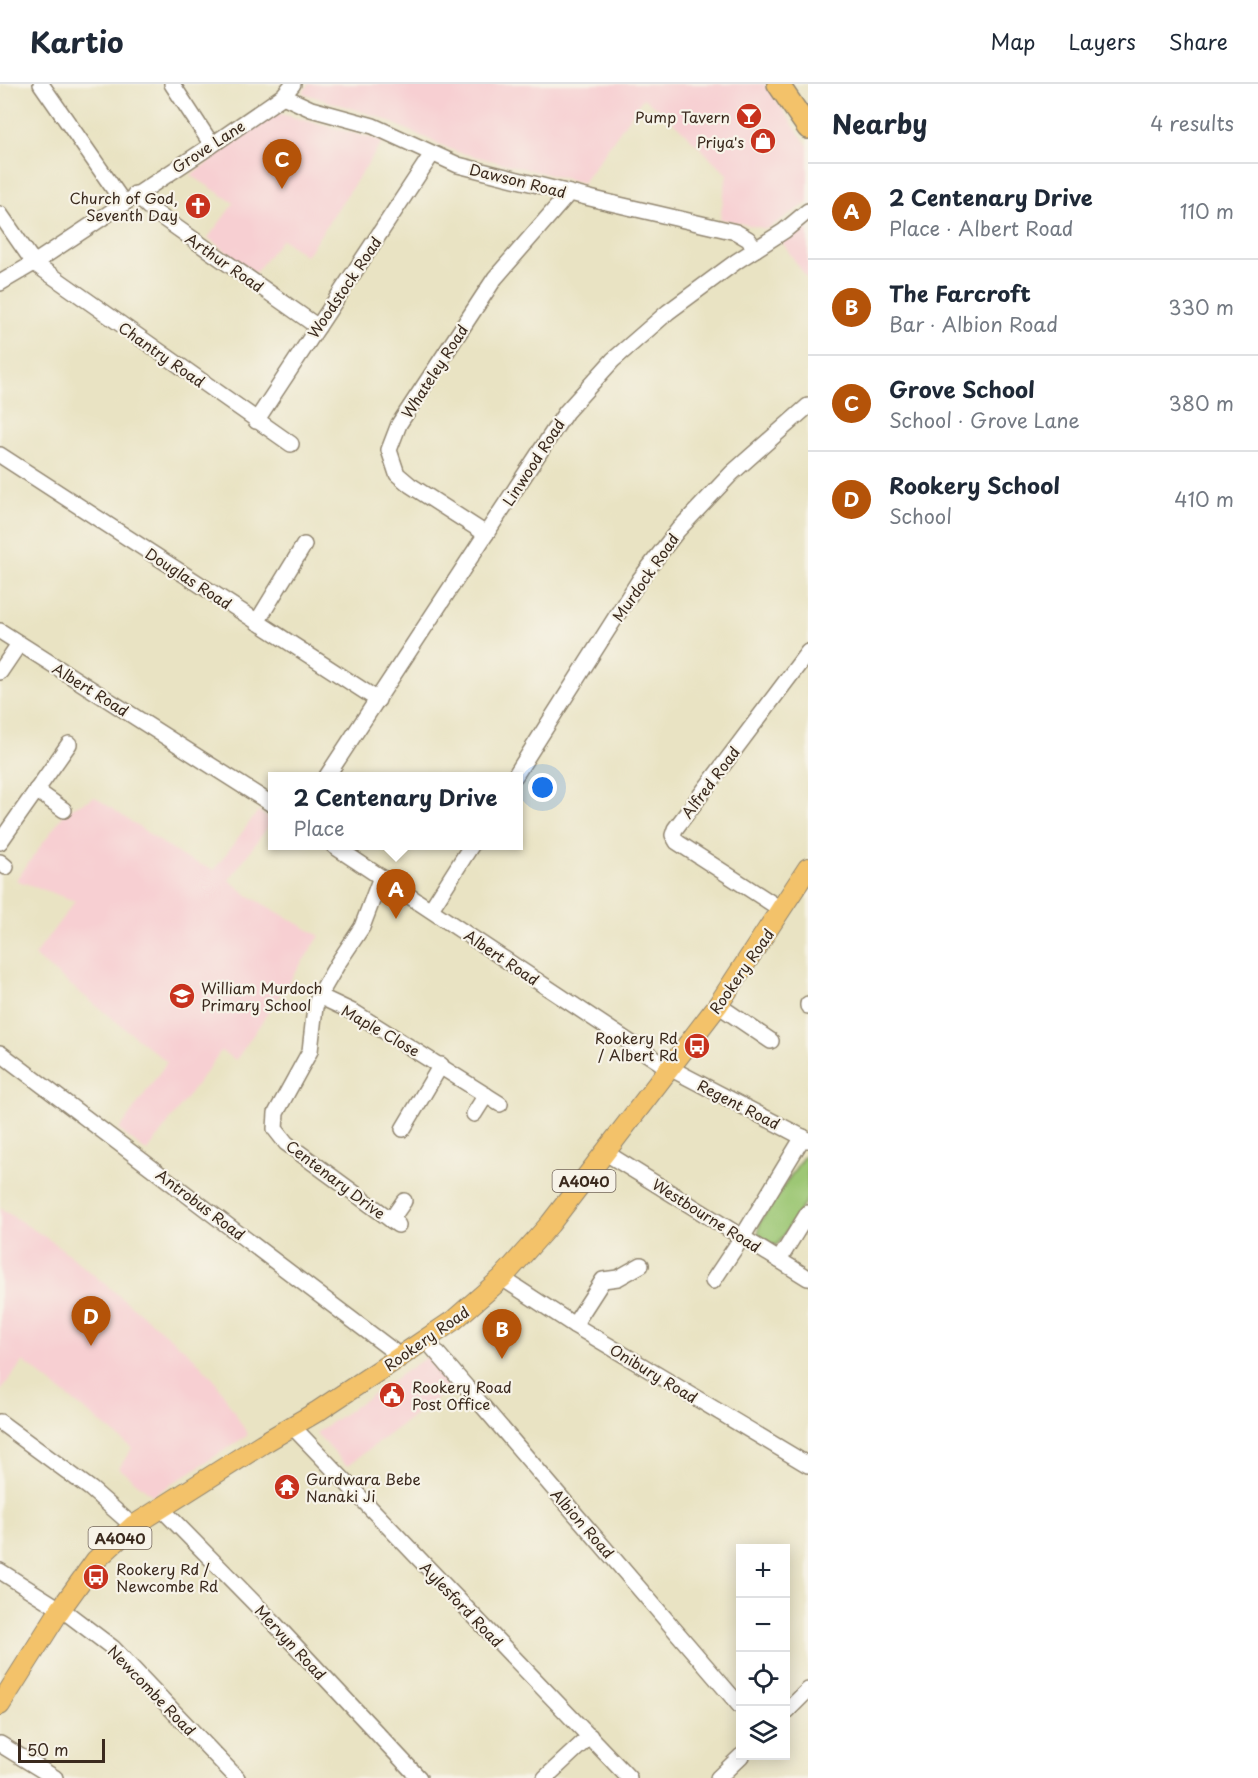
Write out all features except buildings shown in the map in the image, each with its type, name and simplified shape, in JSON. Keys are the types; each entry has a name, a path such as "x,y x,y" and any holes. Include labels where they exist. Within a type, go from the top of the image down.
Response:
{"highway":[{"path":"778,84 808,128"}],"main road":[{"name":"Rookery Road","path":"0,1705 60,1610 96,1560 134,1526 426,1340 454,1320 502,1278 550,1224 718,1005 808,868"}],"street":[{"name":"Arthur Road","path":"41,84 129,198 153,211 318,327"},
{"path":"172,84 212,144"},
{"name":"Grove Lane","path":"0,283 34,263 212,144 288,90"},
{"name":"Dawson Road","path":"288,90 311,109 373,126 458,165 736,232 748,239 756,249"},
{"name":"Woodstock Road","path":"256,421 432,154"},
{"name":"Whateley Road","path":"486,534 410,485 397,474 389,450 399,424 495,278 569,193"},
{"name":"Linwood Road","path":"330,772 566,412 613,360 669,312 784,231 808,211"},
{"name":"Chantry Road","path":"0,214 34,263 291,444"},
{"name":"Murdock Road","path":"518,772 640,579 678,530 732,473 808,406"},
{"name":"Douglas Road","path":"0,455 378,699"},
{"path":"257,622 304,545"},
{"name":"Albert Road","path":"0,631 268,802"},
{"path":"0,672 19,644"},
{"name":"Alfred Road","path":"782,910 677,842 674,835 675,829 806,659"},
{"path":"0,842 69,744"},
{"path":"36,790 64,810"},
{"name":"Albert Road","path":"340,850 670,1069"},
{"path":"431,909 468,850"},
{"name":"Centenary Drive","path":"381,878 362,927 338,963 315,1007 310,1052 276,1113 275,1129 286,1143 394,1222 404,1201"},
{"name":"Maple Close","path":"320,996 357,1014 500,1104"},
{"path":"718,1005 771,1041"},
{"name":"Antrobus Road","path":"0,1053 392,1350 398,1358"},
{"path":"403,1128 441,1065"},
{"name":"Regent Road","path":"670,1069 806,1138"},
{"path":"474,1114 486,1095"},
{"path":"713,1281 806,1138"},
{"name":"Westbourne Road","path":"606,1153 808,1278"},
{"path":"779,1260 808,1213"},
{"path":"574,1324 603,1280 618,1278 641,1265"},
{"name":"Onibury Road","path":"502,1278 808,1465"},
{"name":"Albion Road","path":"426,1340 736,1700"},
{"path":"0,1422 91,1489 134,1526"},
{"name":"Aylesford Road","path":"292,1426 629,1778"},
{"name":"Mervyn Road","path":"160,1508 274,1623 419,1778"},
{"name":"Newcombe Road","path":"0,1571 113,1647 237,1778"},
{"path":"790,1708 808,1690"},
{"path":"545,1778 590,1736"},
{"path":"0,1744 55,1778"},
{"path":"718,1778 736,1760"}],"shaded area":[{"path":"309,84 765,84 808,146 808,203 767,229 720,219 727,174 664,113 643,98 583,183 457,152 379,117 302,93"},
{"path":"274,112 383,141 306,256 282,239 255,273 208,238 234,203 191,175"},
{"path":"808,225 808,280 782,242"},
{"name":"William Murdoch Primary School","path":"95,797 183,857 214,870 258,811 268,818 268,826 229,880 249,896 320,936 236,1060 221,1051 147,1152 119,1130 167,1062 34,956 75,901 16,880 67,810"},
{"path":"0,1208 56,1244 189,1353 214,1379 248,1435 153,1496 119,1468 132,1448 23,1361 0,1392"},
{"path":"428,1356 453,1386 347,1466 316,1433"}],"green space":[{"path":"803,1157 808,1157 808,1198 778,1244 772,1246 758,1237 760,1222"}],"place":[{"name":"Pump Tavern","path":"749,116"},
{"name":"Priya's","path":"763,141"},
{"name":"Grove School","path":"282,189"},
{"name":"Church of God, Seventh Day","path":"198,206"},
{"name":"2 Centenary Drive","path":"396,919"},
{"name":"William Murdoch Primary School","path":"182,996"},
{"name":"Rookery Rd / Albert Rd","path":"697,1046"},
{"name":"Rookery School","path":"91,1346"},
{"name":"The Farcroft","path":"502,1359"},
{"name":"Rookery Road Post Office","path":"392,1395"},
{"name":"Gurdwara Bebe Nanaki Ji","path":"287,1487"},
{"name":"Rookery Rd / Newcombe Rd","path":"96,1577"}]}
